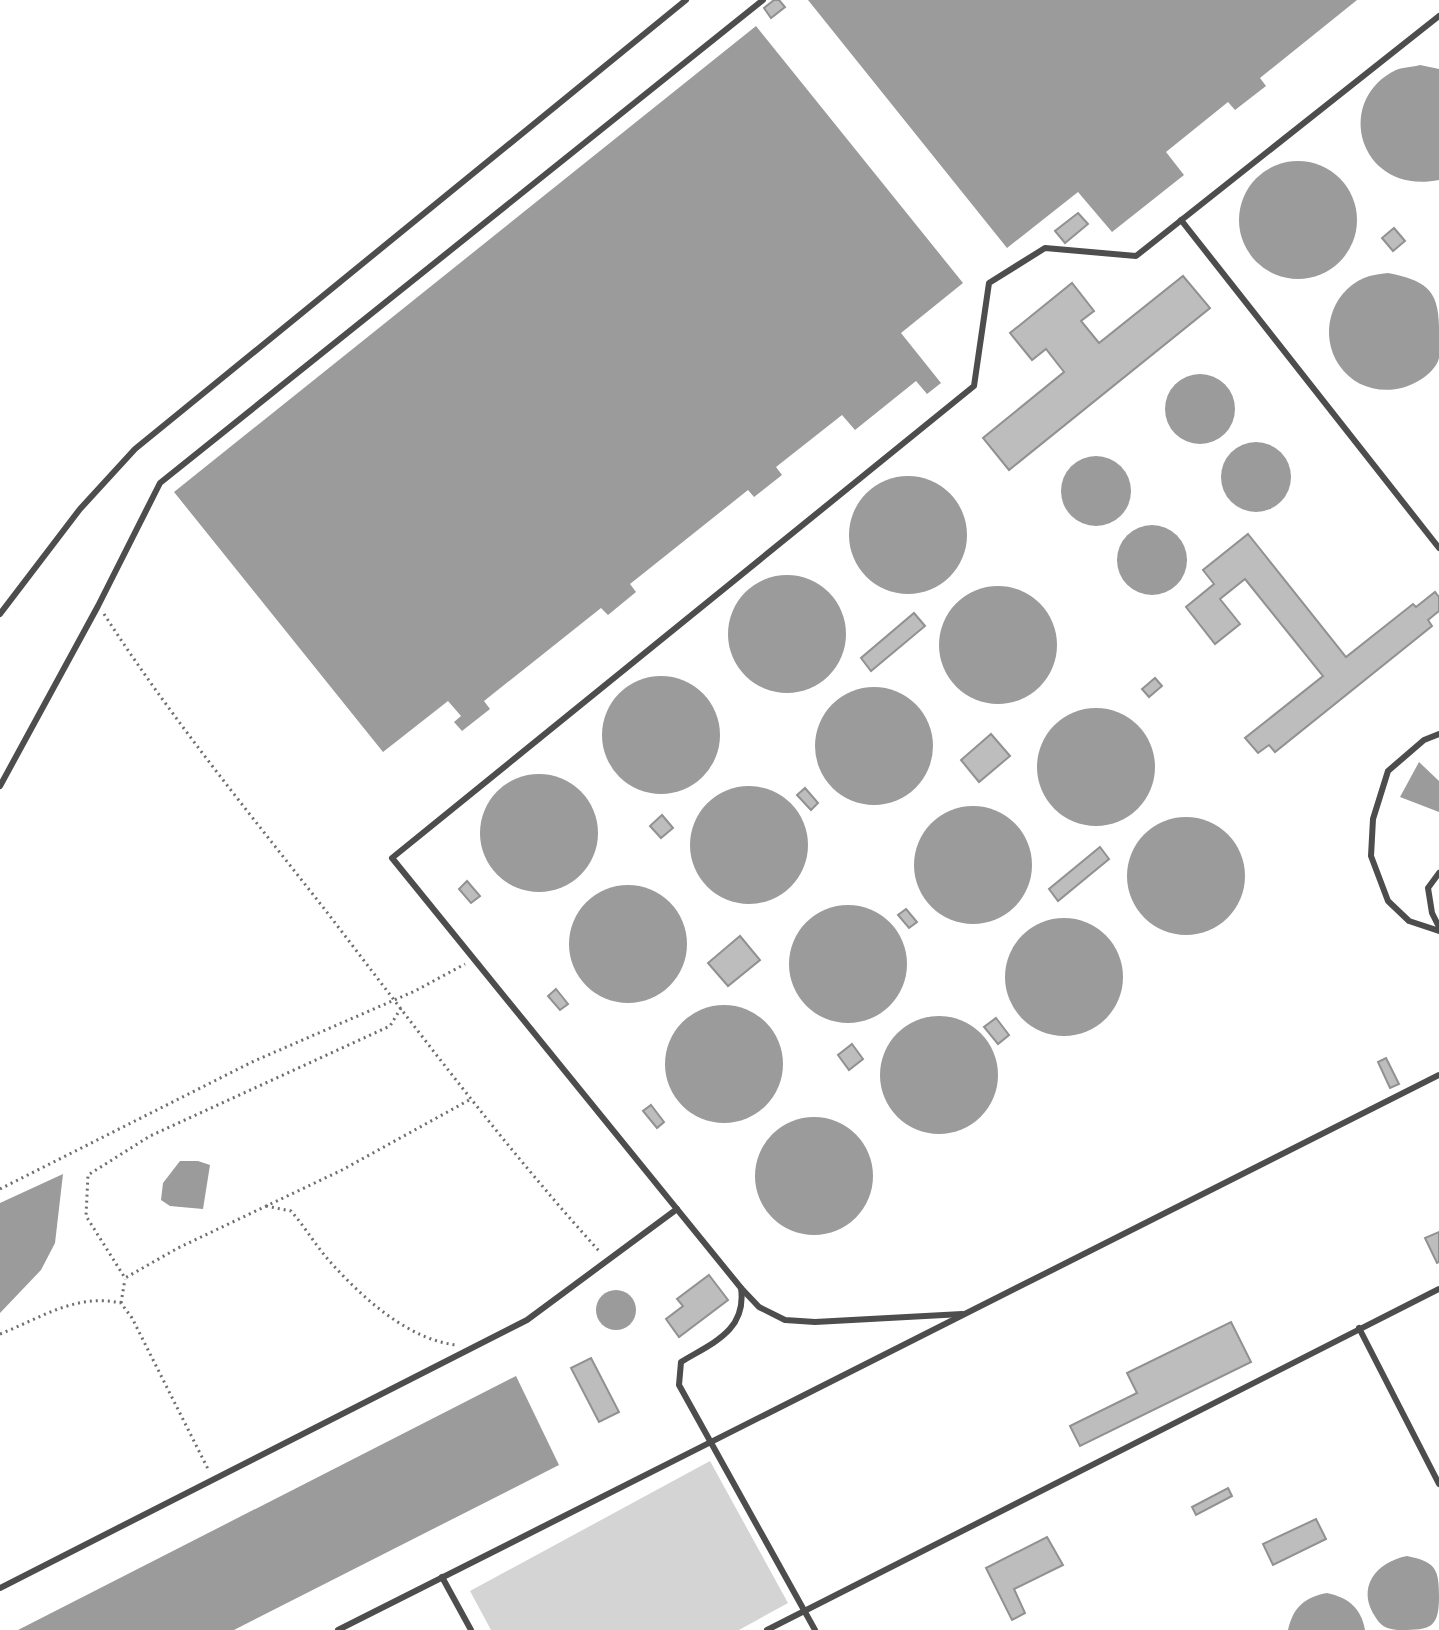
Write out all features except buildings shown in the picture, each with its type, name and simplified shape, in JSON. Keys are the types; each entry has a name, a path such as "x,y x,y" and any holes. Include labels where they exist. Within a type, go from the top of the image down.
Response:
{"lane":[{"path":"0,614 80,509 135,449 686,0"},
{"path":"0,786 98,606 160,483 763,0"},
{"path":"962,1314 815,1322 785,1320 759,1307 392,858 974,386 989,283 1045,248 1136,256 1439,16"},
{"path":"1181,220 1439,548"},
{"path":"1439,734 1424,740 1388,771 1373,819 1371,856 1388,901 1409,921 1439,929"},
{"path":"1439,873 1428,888 1432,913 1439,929"},
{"path":"338,1630 1439,1075"},
{"path":"0,1588 527,1320 677,1209"},
{"path":"741,1288 743,1303 740,1317 724,1335 681,1362 679,1385 815,1630"},
{"path":"767,1630 1439,1289"},
{"path":"1359,1328 1438,1479"},
{"path":"442,1577 471,1630"}],"path":[{"path":"98,606 236,796 471,1099 533,1178 608,1261"},
{"path":"0,1189 252,1062 394,999 474,959"},
{"path":"121,1303 125,1278 86,1216 88,1175 150,1136 390,1026 401,1008"},
{"path":"125,1278 178,1248 342,1170 471,1099"},
{"path":"266,1206 291,1211 331,1263 367,1298 406,1326 445,1343 476,1347"},
{"path":"0,1334 71,1304 99,1298 121,1303 132,1318 214,1479"}],"shaded area":[{"path":"808,0 1357,0 1260,78 1266,86 1235,110 1228,102 1166,152 1184,175 1112,232 1078,192 1007,248"},
{"path":"756,26 963,283 901,333 941,383 927,394 916,381 855,430 842,415 776,467 782,475 754,497 748,490 630,584 636,592 608,615 601,608 484,701 490,709 462,731 454,722 461,716 448,701 383,752 174,492"},
{"path":"1420,65 1439,69 1439,180 1412,181 1390,174 1374,160 1364,143 1361,123 1365,103 1376,84 1396,70"},
{"path":"1298,161 1331,171 1347,187 1357,220 1347,253 1331,269 1298,279 1265,269 1249,253 1239,220 1249,187 1265,171"},
{"path":"1388,273 1420,283 1432,295 1438,314 1439,358 1432,370 1420,380 1387,390 1365,386 1347,374 1333,353 1329,328 1336,304 1352,285 1367,277"},
{"path":"1207,374 1229,389 1235,409 1233,423 1225,434 1214,442 1193,444 1175,434 1167,423 1165,402 1175,384 1186,376"},
{"path":"1263,442 1285,457 1291,477 1289,491 1281,502 1270,510 1249,512 1231,502 1223,491 1221,470 1231,452 1242,444"},
{"path":"1103,456 1125,471 1131,491 1129,505 1121,516 1110,524 1089,526 1071,516 1063,505 1061,484 1071,466 1082,458"},
{"path":"908,476 941,486 957,502 967,535 957,568 941,584 908,594 875,584 859,568 849,535 859,502 875,486"},
{"path":"1159,525 1181,540 1187,560 1185,574 1177,585 1166,593 1145,595 1127,585 1119,574 1117,553 1127,535 1138,527"},
{"path":"787,575 820,585 836,601 846,634 836,667 820,683 787,693 754,683 738,667 728,634 738,601 754,585"},
{"path":"998,586 1031,596 1047,612 1057,645 1047,678 1031,694 998,704 965,694 949,678 939,645 949,612 965,596"},
{"path":"661,676 694,686 710,702 720,735 710,768 694,784 661,794 628,784 612,768 602,735 612,702 628,686"},
{"path":"874,687 907,697 923,713 933,746 923,779 907,795 874,805 841,795 825,779 815,746 825,713 841,697"},
{"path":"1096,708 1129,718 1145,734 1155,767 1145,800 1129,816 1096,826 1063,816 1047,800 1037,767 1047,734 1063,718"},
{"path":"1419,762 1439,781 1439,812 1400,797"},
{"path":"539,774 572,784 588,800 598,833 588,866 572,882 539,892 506,882 490,866 480,833 490,800 506,784"},
{"path":"749,786 782,796 798,812 808,845 798,878 782,894 749,904 716,894 700,878 690,845 700,812 716,796"},
{"path":"973,806 1006,816 1022,832 1032,865 1022,898 1006,914 973,924 940,914 924,898 914,865 924,832 940,816"},
{"path":"1186,817 1219,827 1235,843 1245,876 1235,909 1219,925 1186,935 1153,925 1137,909 1127,876 1137,843 1153,827"},
{"path":"628,885 661,895 677,911 687,944 677,977 661,993 628,1003 595,993 579,977 569,944 579,911 595,895"},
{"path":"848,905 881,915 897,931 907,964 897,997 881,1013 848,1023 815,1013 799,997 789,964 799,931 815,915"},
{"path":"1064,918 1097,928 1113,944 1123,977 1113,1010 1097,1026 1064,1036 1031,1026 1015,1010 1005,977 1015,944 1031,928"},
{"path":"724,1005 757,1015 773,1031 783,1064 773,1097 757,1113 724,1123 691,1113 675,1097 665,1064 675,1031 691,1015"},
{"path":"939,1016 972,1026 988,1042 998,1075 988,1108 972,1124 939,1134 906,1124 890,1108 880,1075 890,1042 906,1026"},
{"path":"814,1117 847,1127 863,1143 873,1176 863,1209 847,1225 814,1235 781,1225 765,1209 755,1176 765,1143 781,1127"},
{"path":"180,1161 210,1165 203,1209 170,1206 161,1200 163,1183"},
{"path":"63,1174 55,1243 41,1270 0,1313 0,1203"},
{"path":"616,1290 630,1296 636,1310 630,1324 616,1330 602,1324 596,1310 602,1296"},
{"path":"516,1376 559,1465 234,1630 18,1630"},
{"path":"710,1461 788,1603 739,1630 491,1630 470,1591"},
{"path":"1407,1556 1430,1564 1437,1573 1437,1615 1426,1628 1390,1629 1378,1621 1370,1607 1368,1587 1378,1570"},
{"path":"1327,1593 1353,1605 1365,1630 1288,1630 1301,1604"}]}
